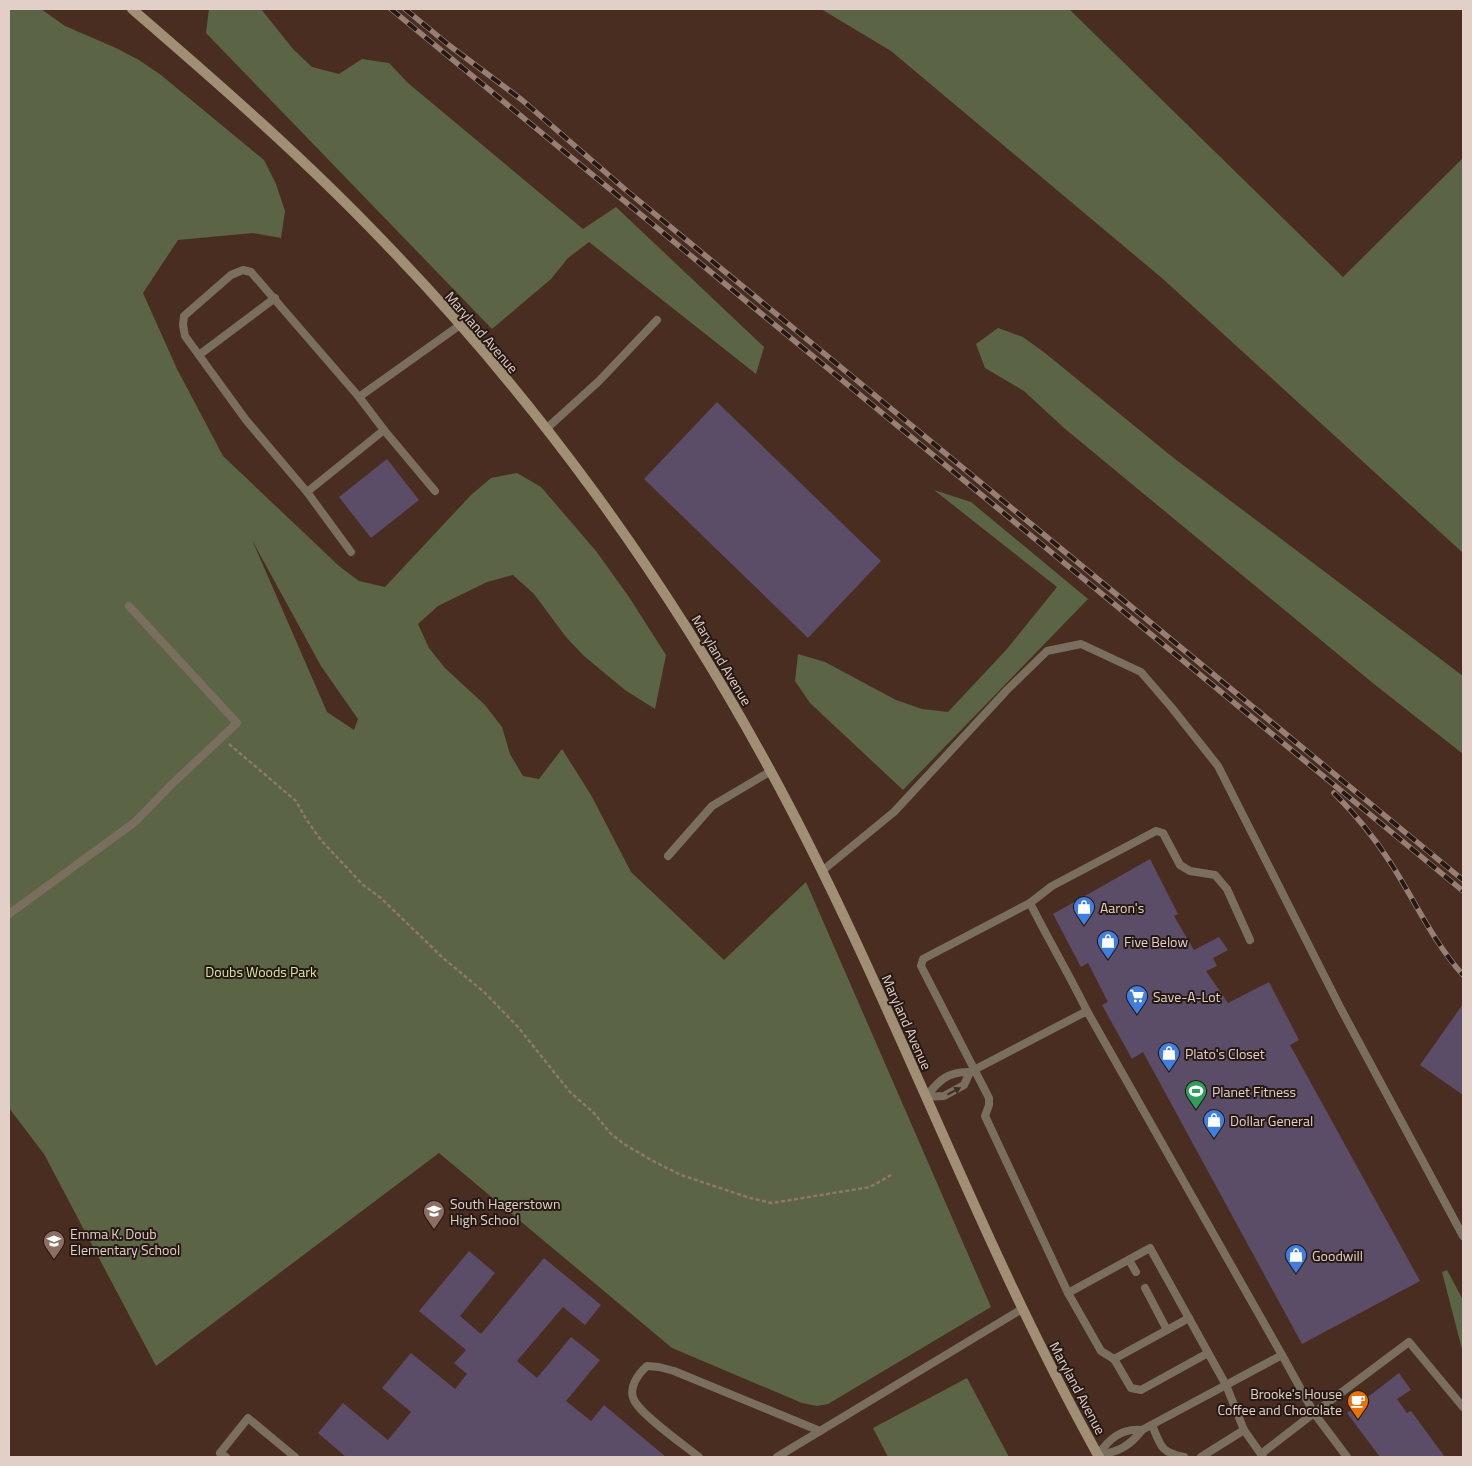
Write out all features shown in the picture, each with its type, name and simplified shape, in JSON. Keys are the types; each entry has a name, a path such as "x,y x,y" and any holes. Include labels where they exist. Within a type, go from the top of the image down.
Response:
{"main road":[{"name":"Maryland Avenue","path":"132,9 303,160 386,244 460,325 546,429 635,550 710,664 771,771 822,871 1022,1309 1059,1385 1098,1456"}],"lane":[{"path":"351,552 307,492 246,420 185,336 184,316 231,275 242,270 251,272 359,397 384,430 435,490"},
{"path":"199,355 275,298"},
{"path":"546,429 598,381 657,320"},
{"path":"359,397 460,325"},
{"path":"307,492 384,430"},
{"path":"9,914 135,822 237,722 129,606"},
{"path":"822,871 894,812 1007,690 1047,651 1081,644 1140,672 1172,708 1218,766 1341,1009 1463,1236"},
{"path":"668,856 712,806 771,771"},
{"path":"1208,1353 1141,1390 1131,1388 1114,1359 1101,1351 1068,1293 985,1116 990,1105 989,1098 972,1071 921,966 923,959 1030,903 1052,886 1156,831 1163,833 1180,865 1190,871 1215,875 1227,889 1250,940"},
{"path":"1030,903 1050,943 1072,979 1087,1011 1314,1413 1347,1457"},
{"path":"926,1097 938,1081 958,1072 972,1071 1087,1011"},
{"path":"926,1097 944,1096 964,1085 972,1071"},
{"path":"1068,1293 1150,1248 1226,1385 1244,1430 1262,1456 1314,1413 1409,1342 1463,1407"},
{"path":"1129,1260 1136,1272"},
{"path":"1145,1288 1167,1330"},
{"path":"777,1457 1022,1309"},
{"path":"1114,1359 1189,1318"},
{"path":"1098,1456 1115,1452 1134,1441 1142,1430 1282,1355"},
{"path":"699,1457 641,1410 633,1399 634,1386 639,1374 647,1366 674,1371 820,1431"},
{"path":"226,1457 220,1453 248,1418 295,1457"},
{"path":"1152,1425 1162,1448 1170,1454 1184,1457"},
{"path":"1098,1456 1108,1442 1130,1429 1142,1430"},
{"path":"1201,1457 1244,1430"}],"path":[{"path":"222,736 236,751 296,801 321,840 363,885 381,898 443,958 484,992 518,1027 570,1092 594,1112 610,1133 624,1144 681,1175 750,1198 772,1203 870,1187 890,1175"}],"green space":[{"name":"Doubs Woods Park","path":"9,9 41,9 65,26 116,48 139,60 161,75 264,160 276,184 285,211 281,238 253,233 178,240 143,293 177,369 223,456 339,566 359,581 385,587 471,495 491,478 517,473 541,487 596,551 629,597 666,655 655,709 625,690 584,656 566,637 534,594 513,575 487,582 438,606 418,624 429,648 445,668 485,705 502,727 510,754 523,776 539,779 562,749 591,795 631,872 724,960 806,882 991,1307 828,1404 817,1406 802,1403 672,1348 439,1153 156,1366 44,1154 9,1108","holes":["252,540 321,666 358,719 354,730 327,712"]},
{"path":"209,9 261,9 293,49 312,67 339,74 362,59 389,63 408,83 583,229 616,207 764,347 756,374 589,242 568,258 551,279 492,329 206,33"},
{"path":"821,9 1069,9 1343,277 1463,158 1463,553 1163,279 891,51"},
{"path":"998,328 1023,337 1045,353 1175,459 1463,676 1463,754 1374,684 1064,428 1024,391 985,368 976,344"},
{"path":"934,490 971,502 1088,599 903,790 810,703 795,681 798,654 825,662 896,700 922,709 948,712 1007,649 1057,587"},
{"path":"1447,1270 1463,1300 1463,1353 1442,1272"},
{"path":"967,1378 1009,1457 888,1457 873,1428"}],"building":[{"path":"717,402 881,561 808,638 644,479"},
{"path":"387,459 419,500 371,538 339,497"},
{"path":"1150,859 1178,914 1174,916 1194,950 1219,937 1228,950 1213,958 1217,966 1206,971 1228,1003 1269,982 1299,1040 1290,1045 1420,1281 1302,1344 1143,1052 1132,1059 1102,1005 1108,1002 1088,963 1081,967 1053,914"},
{"path":"1463,1004 1463,1095 1420,1065"},
{"name":"South Hagerstown High School","path":"469,1251 495,1273 460,1316 481,1334 544,1258 601,1305 585,1325 563,1307 517,1361 537,1378 571,1337 600,1360 566,1401 591,1421 604,1405 666,1457 346,1457 318,1433 343,1403 388,1440 411,1412 382,1388 411,1353 455,1389 467,1374 454,1363 466,1350 419,1311"},
{"path":"1399,1373 1411,1390 1397,1399 1407,1413 1411,1411 1445,1457 1380,1457 1347,1413"}],"railway":[{"path":"391,9 1463,891"},
{"path":"405,9 450,46 522,100 627,191 1463,880"},
{"path":"1334,793 1357,817 1390,862 1442,949 1463,975"}],"place":[{"name":"Aaron's","path":"1084,926"},
{"name":"Five Below","path":"1108,960"},
{"name":"Save-A-Lot","path":"1137,1015"},
{"name":"Plato's Closet","path":"1169,1072"},
{"name":"Planet Fitness","path":"1196,1110"},
{"name":"Dollar General","path":"1214,1139"},
{"name":"South Hagerstown High School","path":"434,1230"},
{"name":"Emma K. Doub Elementary School","path":"54,1260"},
{"name":"Goodwill","path":"1296,1274"},
{"name":"Brooke's House Coffee and Chocolate","path":"1358,1420"}]}
